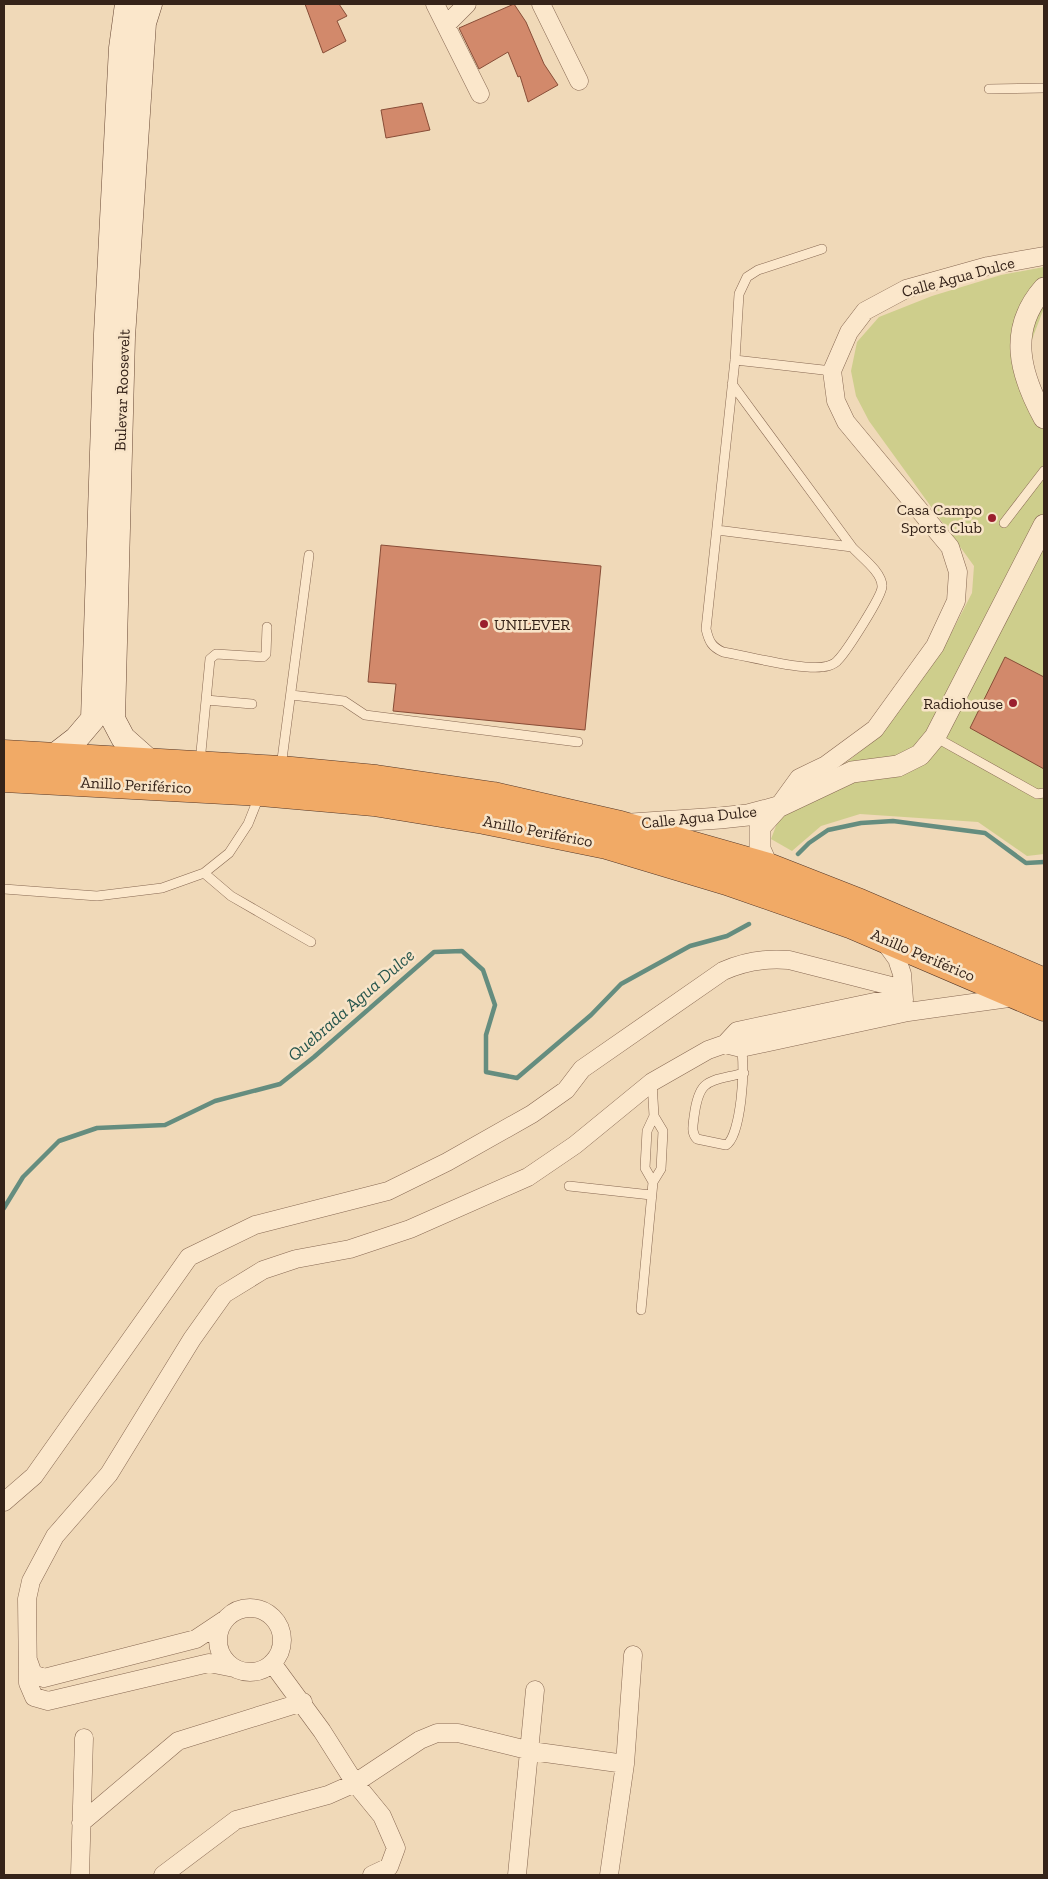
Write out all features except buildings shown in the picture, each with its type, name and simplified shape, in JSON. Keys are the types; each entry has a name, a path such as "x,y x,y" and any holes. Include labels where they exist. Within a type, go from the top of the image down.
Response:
{"highway":[{"name":"Anillo Periférico","path":"4,754 281,770 376,779 493,796 620,825 768,867 860,903 1044,982"},
{"name":"Anillo Periférico","path":"4,778 261,792 374,802 484,820 607,845 727,881 882,937 1044,1007"}],"main road":[{"name":"Bulevar Roosevelt","path":"103,719 106,334 121,48 128,4"},
{"name":"Bulevar Roosevelt","path":"103,719 123,337 144,23 150,4"},
{"path":"54,756 103,719 150,762"}],"street":[{"path":"436,4 480,94"},
{"path":"446,25 468,4"},
{"path":"541,4 579,81"},
{"name":"Calle Agua Dulce","path":"768,867 760,849 760,827 765,819 778,807 799,778 826,765 875,729 935,646 956,601 958,572 950,547 846,422 836,402 832,371 849,332 865,311 906,288 988,266 1044,256"},
{"path":"1044,288 1034,299 1023,327 1020,349 1024,374 1044,418"},
{"path":"778,807 852,772 898,766 920,755 935,737 1044,525"},
{"name":"Calle Agua Dulce","path":"620,825 748,815 778,807"},
{"path":"882,937 897,959 902,974 905,999"},
{"path":"4,1502 34,1476 189,1257 255,1225 388,1191 447,1162 532,1114 566,1090 582,1069 723,971 740,964 773,959 789,960 905,999"},
{"path":"28,1660 33,1674 44,1678 196,1639 244,1609 264,1612 272,1618 280,1630 282,1646 272,1663 256,1672 246,1672 209,1663 48,1702 34,1697 28,1683 27,1599 31,1582 55,1536 109,1474 192,1338 224,1294 263,1270 296,1260 350,1249 410,1229 528,1177 575,1145 652,1082 708,1050 733,1046 737,1030 905,999 1019,996"},
{"path":"226,1619 219,1632 219,1647 223,1657 234,1668"},
{"path":"609,1875 625,1764 633,1655"},
{"path":"272,1663 303,1702 355,1783 382,1816 396,1848 389,1867 372,1875"},
{"path":"516,1875 531,1751 535,1690"},
{"path":"81,1823 178,1741 303,1702"},
{"path":"163,1875 236,1820 328,1795 355,1783 420,1740 437,1733 458,1733 531,1751 625,1764"},
{"path":"80,1875 84,1738"}],"lane":[{"path":"989,89 1044,88"},
{"path":"732,384 852,547 875,571 882,584 881,594 838,661 829,666 802,666 723,652 714,648 708,640 706,629 732,384 735,360 738,294 747,278 758,270 822,249"},
{"path":"735,360 832,371"},
{"path":"1004,524 1044,471"},
{"path":"717,530 852,547"},
{"path":"281,770 309,555"},
{"path":"200,764 212,656 216,654 263,656 266,654 267,627"},
{"path":"291,695 344,701 365,715 578,742"},
{"path":"206,700 252,704"},
{"path":"935,737 1037,794 1044,793"},
{"path":"4,889 97,896 162,888 204,873 229,852 248,824 261,792"},
{"path":"204,873 231,896 311,942"},
{"path":"733,1046 744,1073 734,1137 731,1143 726,1145 697,1140 692,1131 697,1095 701,1088 711,1081 744,1073"},
{"path":"640,1310 652,1182 661,1169 663,1131 654,1116 652,1082"},
{"path":"652,1182 645,1168 647,1131 654,1116"},
{"path":"569,1186 651,1195"}],"green space":[{"name":"Casa Campo Sports Club","path":"1044,267 1044,308 1031,342 1032,373 1044,404 1044,854 1027,856 978,822 860,814 821,826 792,851 771,839 776,826 803,787 847,762 882,734 942,651 972,593 974,566 869,421 856,396 851,371 857,342 879,317 932,296 1001,275"}],"waterway":[{"name":"Quebrada Agua Dulce","path":"798,854 809,843 828,830 861,823 893,821 985,833 1026,863 1044,862"},
{"name":"Quebrada Agua Dulce","path":"4,1208 23,1177 59,1141 97,1128 165,1125 215,1101 280,1084 314,1057 434,952 462,951 483,970 495,1005 486,1035 486,1072 517,1078 591,1015 621,984 690,946 727,936 749,924"}],"place":[{"name":"Casa Campo Sports Club","path":"992,518"},
{"name":"UNILEVER","path":"484,624"},
{"name":"Radiohouse","path":"1013,703"}]}
